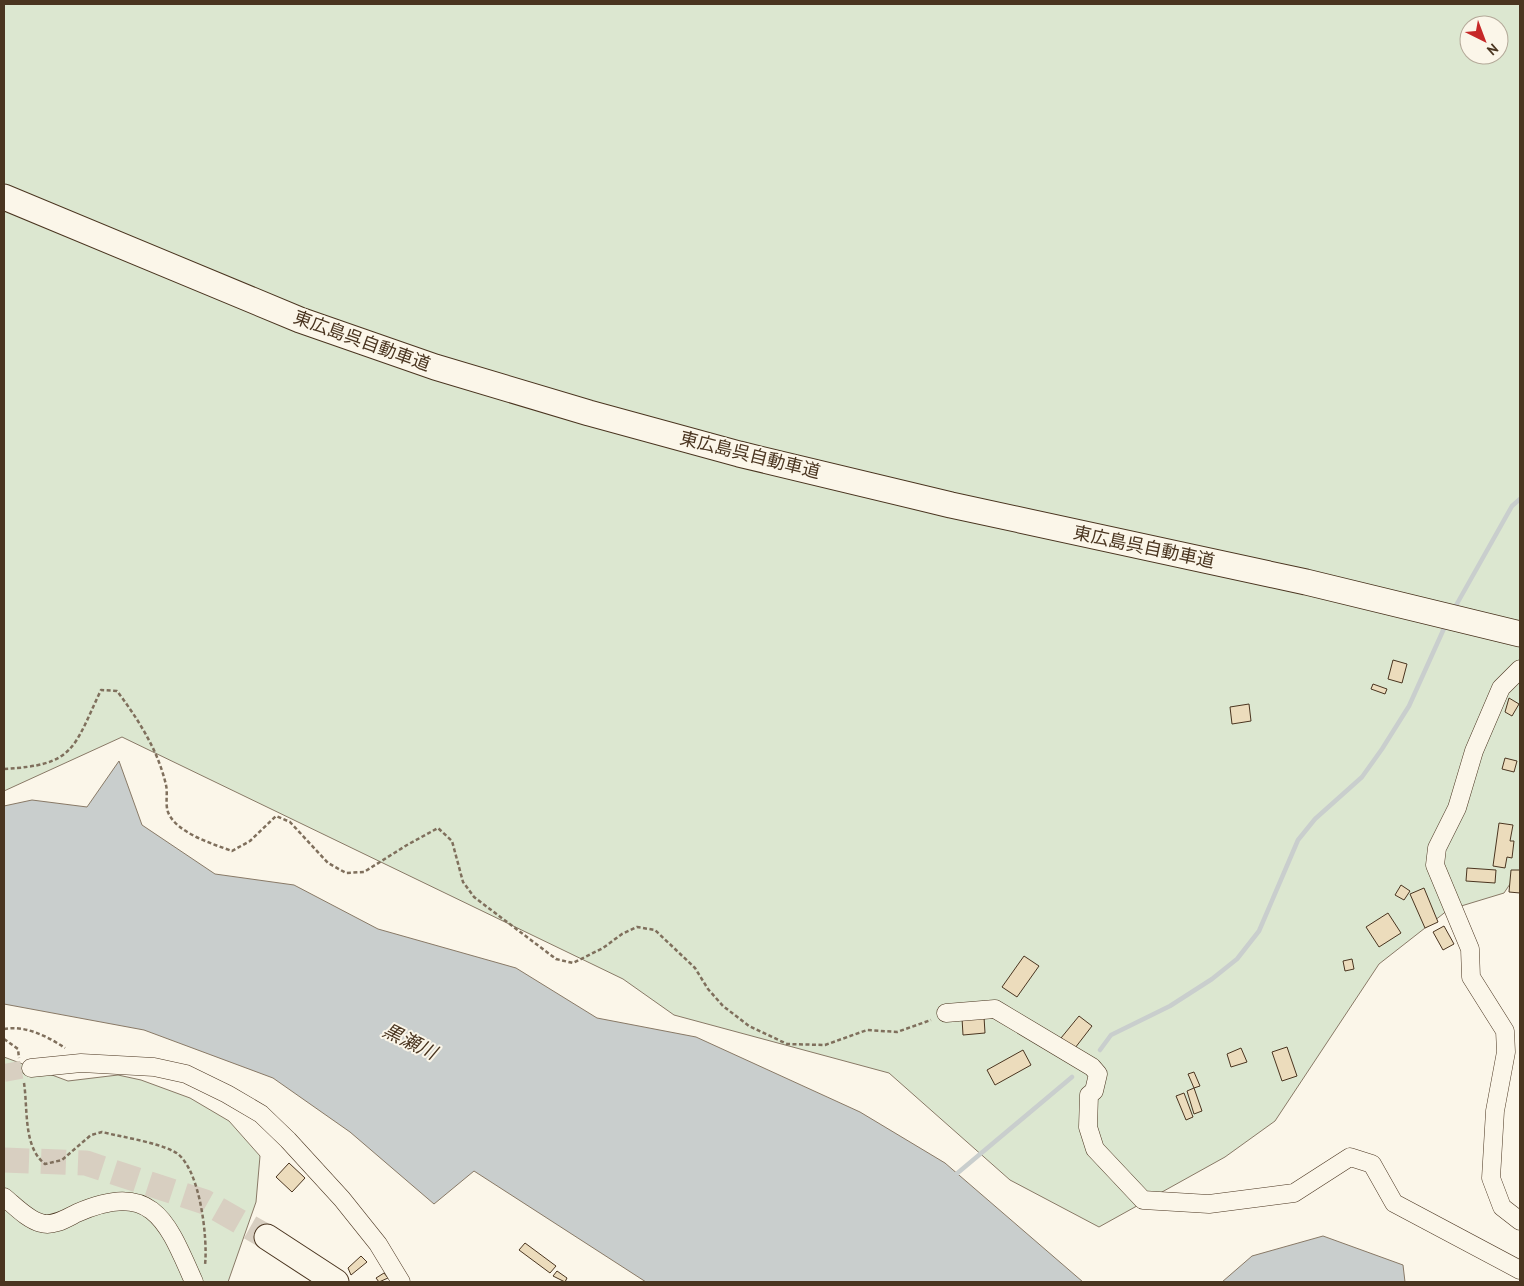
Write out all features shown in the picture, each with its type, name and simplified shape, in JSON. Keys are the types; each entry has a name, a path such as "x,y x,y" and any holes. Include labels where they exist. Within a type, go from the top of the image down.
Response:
{"highway":[{"name":"東広島呉自動車道","path":"4,197 300,320 435,367 589,413 739,454 1100,538 1306,582 1520,634"},
{"path":"268,1237 336,1282"}],"street":[{"path":"1520,669 1501,688 1474,751 1457,808 1437,848 1435,865 1470,949 1471,977 1505,1031 1506,1052 1495,1111 1491,1178 1502,1207 1520,1221"},
{"path":"946,1013 995,1008 1092,1067 1098,1074 1094,1091 1090,1095 1088,1127 1095,1149 1143,1200 1209,1204 1294,1194 1350,1157 1372,1164 1394,1204 1520,1270"},
{"path":"25,1070 80,1063 154,1068 186,1074 261,1114 288,1140 342,1199 378,1244 402,1282"},
{"path":"4,1198 33,1220 43,1224 56,1223 99,1204 120,1200 144,1204 163,1219 199,1278"}],"path":[{"path":"4,769 26,768 54,762 75,745 101,690 117,691 137,718 152,745 166,785 168,812 182,827 200,840 232,851 250,841 276,816 290,822 328,863 346,873 364,872 438,828 452,842 463,882 474,897 556,959 573,963 603,948 630,930 638,927 655,930 695,968 708,989 723,1006 749,1026 787,1044 825,1045 866,1030 897,1032 946,1013"},
{"path":"4,1029 14,1027 47,1036 66,1049 80,1063"},
{"path":"4,1039 18,1050 25,1070 31,1146 37,1157 45,1164 62,1160 91,1135 102,1132 173,1150 186,1159 192,1172 202,1216 207,1250 199,1278"}],"green space":[{"path":"4,4 1520,4 1520,869 1504,893 1448,910 1379,964 1275,1121 1225,1157 1099,1227 1010,1180 889,1073 674,1015 623,979 122,737 4,791"},
{"path":"4,1057 68,1081 118,1075 141,1080 190,1098 229,1121 260,1156 256,1202 228,1282 4,1282"}],"water":[{"name":"黒瀬川","path":"119,761 142,825 215,874 294,885 378,929 516,968 597,1018 696,1037 860,1112 945,1163 1083,1282 646,1282 474,1171 434,1204 350,1132 273,1078 144,1030 4,1004 4,806 32,800 87,807"},
{"path":"1323,1236 1403,1265 1405,1282 1222,1282 1252,1256"}],"building":[{"path":"1393,660 1407,664 1402,683 1388,679"},
{"path":"1373,684 1387,689 1385,694 1371,689"},
{"path":"1509,698 1519,704 1512,716 1505,712"},
{"path":"1249,704 1251,721 1232,724 1230,707"},
{"path":"1505,758 1517,761 1514,772 1502,769"},
{"path":"1499,823 1513,825 1510,841 1514,841 1512,858 1507,857 1505,868 1493,866"},
{"path":"1467,868 1496,870 1495,883 1466,881"},
{"path":"1511,870 1520,870 1520,893 1509,892"},
{"path":"1401,885 1410,891 1404,900 1395,895"},
{"path":"1424,888 1438,922 1425,928 1410,894"},
{"path":"1388,913 1401,933 1379,947 1366,927"},
{"path":"1444,926 1454,944 1443,950 1433,932"},
{"path":"1024,956 1039,966 1017,997 1002,987"},
{"path":"1352,959 1354,969 1345,971 1343,961"},
{"path":"1079,1016 1092,1026 1075,1048 1061,1038"},
{"path":"984,1017 985,1033 963,1035 962,1018"},
{"path":"1287,1047 1297,1076 1282,1081 1272,1052"},
{"path":"1241,1048 1247,1062 1231,1067 1227,1054"},
{"path":"1023,1050 1031,1065 995,1085 987,1070"},
{"path":"1194,1072 1200,1086 1194,1088 1188,1074"},
{"path":"1194,1088 1202,1111 1194,1114 1187,1091"},
{"path":"1184,1093 1193,1117 1186,1120 1176,1096"},
{"path":"289,1163 305,1178 292,1192 276,1177"},
{"path":"525,1243 556,1266 550,1273 519,1250"},
{"path":"361,1256 367,1262 351,1275 348,1268"},
{"path":"557,1271 567,1278 565,1282 553,1276"},
{"path":"384,1273 388,1278 379,1282 376,1278"}],"waterway":[{"path":"1454,609 1512,506 1520,499"},
{"path":"1100,1050 1111,1035 1170,1006 1212,979 1237,959 1259,931 1298,840 1315,819 1362,777 1409,706 1446,624"},
{"path":"954,1176 1072,1077"}],"tunnel":[{"path":"4,1073 31,1068"},
{"path":"4,1160 86,1163 205,1202 267,1237"}]}
